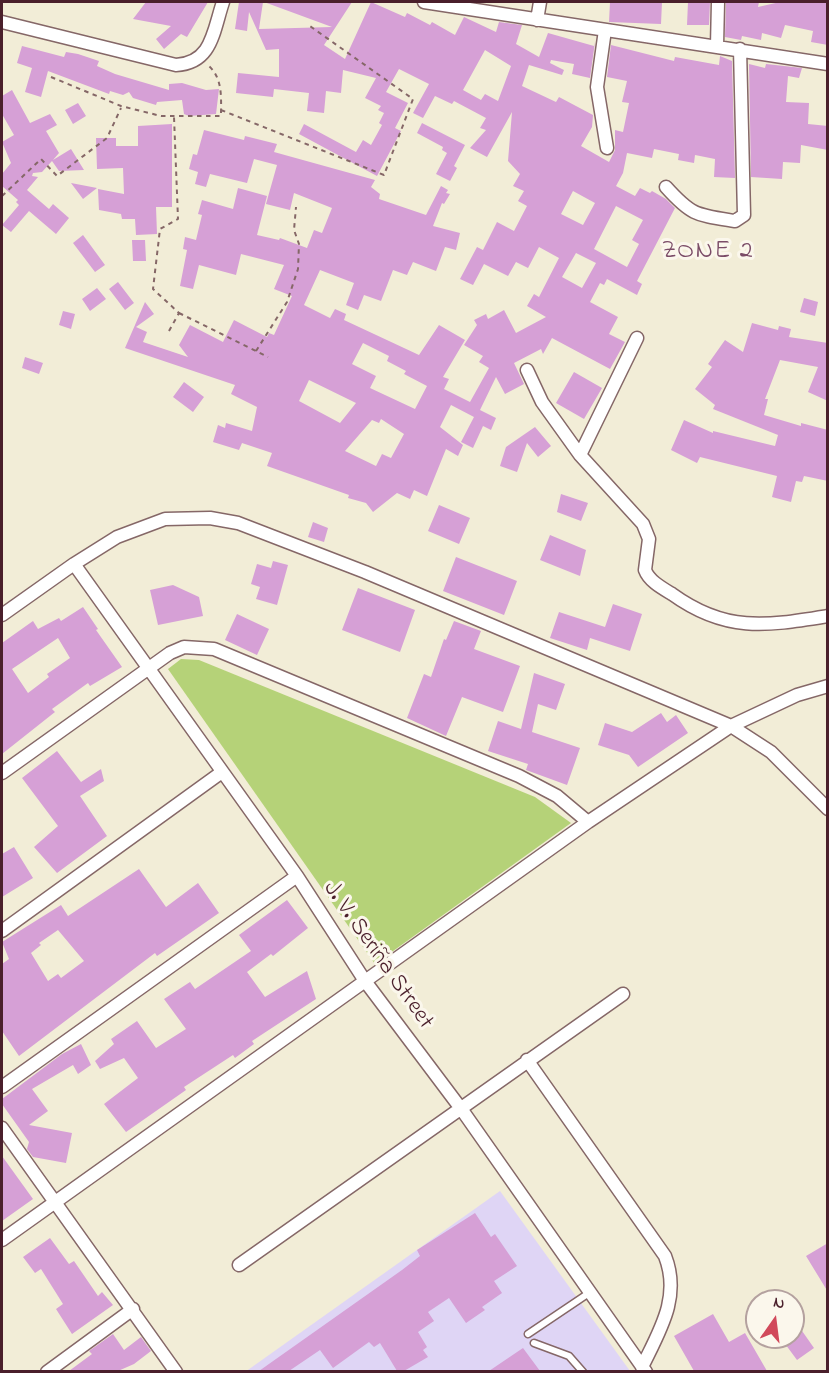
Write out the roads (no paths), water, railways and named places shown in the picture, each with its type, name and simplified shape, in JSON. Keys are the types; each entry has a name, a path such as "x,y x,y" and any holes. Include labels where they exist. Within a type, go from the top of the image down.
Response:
{"street":[{"path":"2,22 176,65 192,64 201,58 224,2"},
{"path":"424,2 828,64"},
{"path":"537,20 540,2"},
{"path":"717,46 718,2"},
{"path":"605,30 597,87 607,148"},
{"path":"666,187 686,208 698,215 735,221 744,215 740,49"},
{"path":"580,455 637,338"},
{"path":"527,370 542,402 580,455 647,532 648,546 644,564 647,575 693,609 721,620 757,625 792,623 828,616"},
{"path":"2,615 117,537 165,519 198,518 238,524 365,572 731,726 771,752 828,809"},
{"name":"J. V. Seriña Street","path":"74,564 297,876 365,981 462,1110 644,1369"},
{"path":"2,773 147,669 183,647 214,649 528,780 557,796 588,822"},
{"path":"2,1240 588,822 731,726 775,704 828,686"},
{"path":"2,931 222,772"},
{"path":"2,1087 297,876"},
{"path":"239,1265 462,1110 526,1060 623,994"},
{"path":"526,1060 659,1244 669,1267 672,1296 644,1369"},
{"path":"2,1128 176,1371"},
{"path":"46,1371 133,1309"}],"lane":[{"path":"528,1334 589,1293"},
{"path":"534,1343 568,1356 583,1371"}],"district":[{"name":"ZONE 2","path":"708,253"}]}
